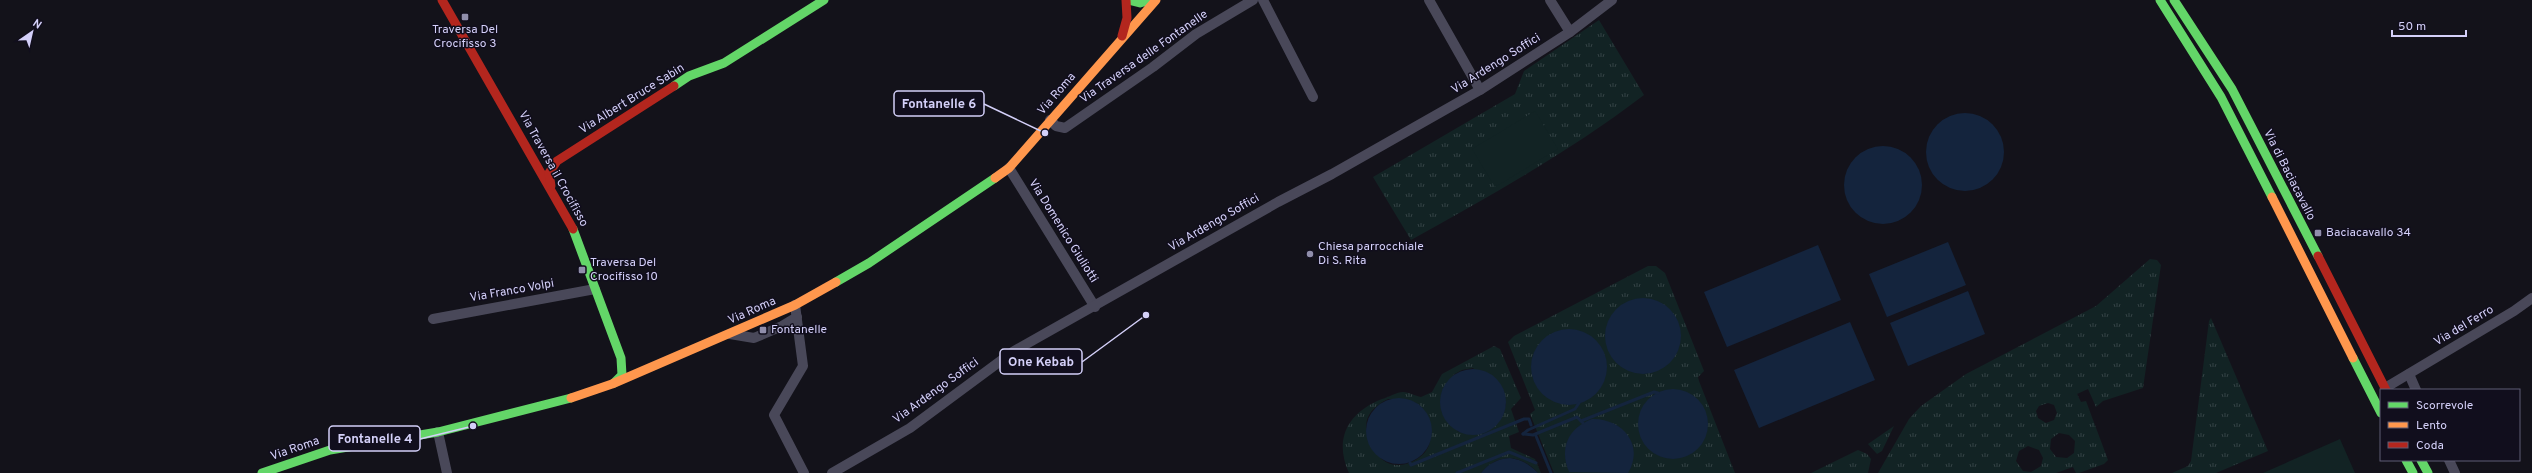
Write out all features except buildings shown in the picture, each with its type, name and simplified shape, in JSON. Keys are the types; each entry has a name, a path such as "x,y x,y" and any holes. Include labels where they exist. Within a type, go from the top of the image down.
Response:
{"main road":[{"name":"Via Traversa il Crocifisso","path":"442,0 531,151 582,248 595,289 621,358 622,375 612,384"},
{"name":"Via Albert Bruce Sabin","path":"557,161 689,76 724,63 824,0"},
{"path":"1116,46 1126,25 1127,0 1140,3 1150,0"},
{"name":"Via Roma","path":"262,473 284,469 330,450 438,432 575,397 647,370 795,305 869,263 1009,168 1156,0"},
{"path":"2160,0 2221,98 2380,411"},
{"name":"Via di Baciacavallo","path":"2174,0 2232,89 2385,389"},
{"path":"531,151 544,163 557,161"},
{"path":"551,189 549,173 557,161"},
{"path":"621,358 635,370 647,370"},
{"path":"2407,461 2413,473"},
{"path":"2422,461 2428,473"}],"street":[{"name":"Via Traversa delle Fontanelle","path":"1050,120 1056,126 1065,128 1153,68 1196,34 1253,0"},
{"path":"1263,0 1313,97"},
{"path":"1428,0 1480,90"},
{"path":"1550,0 1570,32"},
{"name":"Via Ardengo Soffici","path":"832,473 910,428 1014,351 1480,90 1570,32 1612,0"},
{"name":"Via Domenico Giuliotti","path":"1009,168 1095,307"},
{"name":"Via Franco Volpi","path":"433,319 595,289"},
{"name":"Via del Ferro","path":"2385,389 2514,311 2532,298"},
{"path":"795,305 803,366 774,415 804,473"},
{"path":"730,334 754,338 782,326 797,317"},
{"path":"2408,374 2416,389"},
{"path":"438,432 447,473"},
{"path":"2449,461 2455,473"}],"green space":[{"path":"1599,20 1644,95 1616,116 1559,154 1500,190 1411,240 1373,177 1515,94 1524,71"},
{"path":"1535,111 1558,149 1495,187 1472,149"},
{"path":"2150,259 2157,260 2161,265 2143,388 2103,401 2096,407 2088,389 2077,394 2081,402 2086,401 2108,460 2104,464 2079,473 2076,473 2073,467 2056,473 1878,473 1909,419 1921,406 1966,374 2096,306","holes":["2048,403 2054,405 2057,413 2054,420 2046,423 2038,418 2036,411 2039,406","2059,433 2069,435 2075,441 2074,453 2067,458 2056,457 2050,449 2051,439","2028,446 2039,450 2043,458 2041,466 2031,472 2023,471 2016,461 2019,451"]},
{"path":"1648,266 1656,266 1665,273 1704,371 1698,377 1699,381 1735,473 1554,473 1530,414 1535,410 1508,342 1514,336"},
{"path":"2211,318 2268,451 2216,473 2172,473 2188,466 2191,461 2209,321"},
{"path":"1494,346 1500,349 1521,398 1511,409 1519,432 1509,436 1511,448 1535,459 1541,473 1538,473 1524,462 1510,458 1495,462 1481,473 1349,473 1344,460 1343,448 1347,428 1353,419 1370,404 1401,392 1421,397 1432,392 1442,374","holes":["1473,368 1506,404 1503,413 1494,426 1481,433 1474,434 1457,431 1453,375 1462,370","1388,399 1404,400 1416,403 1424,411 1427,418 1430,441 1426,451 1416,460 1402,465 1395,465 1382,459 1374,448 1367,432 1367,419 1370,414 1374,408"]},
{"path":"1894,426 1882,451 1877,454 1868,444"},
{"path":"2340,439 2355,473 2263,473"},
{"path":"1858,450 1867,454 1871,459 1868,473 1811,473"}],"water":[{"path":"1965,113 1980,116 1993,124 2001,137 2004,152 2001,167 1993,180 1980,188 1965,191 1950,188 1937,180 1929,167 1926,152 1929,137 1937,124 1950,116"},
{"path":"1883,146 1898,149 1911,157 1919,170 1922,185 1919,200 1911,213 1898,221 1883,224 1868,221 1855,213 1847,200 1844,185 1847,170 1855,157 1868,149"},
{"path":"1948,242 1966,285 1887,317 1869,274"},
{"path":"1818,245 1841,300 1727,347 1704,292"},
{"path":"1968,291 1985,334 1908,366 1890,323"},
{"path":"1643,298 1658,301 1670,309 1678,321 1681,336 1678,351 1670,363 1658,371 1643,374 1628,371 1616,363 1608,351 1605,336 1608,321 1616,309 1628,301"},
{"path":"1850,322 1875,380 1759,428 1734,370"},
{"path":"1562,329 1576,329 1590,335 1601,346 1607,360 1607,374 1604,382 1596,394 1590,399 1576,405 1562,405 1548,399 1537,388 1531,374 1531,360 1537,346 1548,335"},
{"path":"1466,369 1480,369 1492,374 1501,383 1506,395 1504,415 1497,426 1480,435 1466,435 1454,430 1445,421 1440,409 1440,395 1445,383 1454,374"},
{"path":"1673,389 1686,392 1698,399 1705,411 1708,424 1705,437 1698,449 1686,456 1673,459 1660,456 1648,449 1641,437 1638,424 1641,411 1648,399 1660,392"},
{"path":"1392,398 1406,398 1418,403 1427,412 1432,424 1430,444 1423,455 1406,464 1392,464 1380,459 1371,450 1366,438 1366,424 1371,412 1380,403"},
{"path":"1592,419 1613,423 1628,435 1632,443 1634,453 1633,463 1628,473 1569,472 1565,455 1568,440 1577,428"},
{"path":"1510,458 1525,463 1538,473 1481,473 1494,462"}],"waterway":[{"path":"1581,421 1654,392 1658,393"},
{"path":"1523,434 1528,430 1575,409 1579,403"},
{"path":"1523,434 1533,435 1577,417 1583,423"},
{"path":"1410,463 1411,465 1524,419 1529,419 1531,425"},
{"path":"1536,436 1551,473"},
{"path":"1457,473 1509,452 1536,463"}],"traffic: fast":[{"path":"674,86 689,76 724,63 824,0"},
{"path":"1128,0 1140,3 1150,0"},
{"path":"2160,0 2221,97 2272,197"},
{"path":"2174,0 2232,89 2318,256"},
{"path":"836,282 869,263 995,178"},
{"path":"573,229 621,358 622,375 614,383"},
{"path":"2353,358 2380,411"},
{"path":"262,473 330,450 438,432 571,398"},
{"path":"2407,461 2413,473"},
{"path":"2422,461 2428,473"}],"traffic: slow":[{"path":"995,178 1009,168 1156,0"},
{"path":"2272,197 2353,358"},
{"path":"571,398 612,384 795,305 836,282"}],"traffic: jam":[{"path":"442,0 573,229"},
{"path":"1122,36 1127,18 1126,0"},
{"path":"551,186 549,173 557,161 674,86"},
{"path":"2318,256 2385,389"}],"place":[{"name":"Traversa Del Crocifisso 3","path":"465,17"},
{"name":"Fontanelle 6","path":"1045,133"},
{"name":"Baciacavallo 34","path":"2318,233"},
{"name":"Chiesa parrocchiale Di S. Rita","path":"1310,254"},
{"name":"Traversa Del Crocifisso 10","path":"582,270"},
{"name":"One Kebab","path":"1146,315"},
{"name":"Fontanelle","path":"763,330"},
{"name":"Fontanelle 4","path":"473,426"}]}
